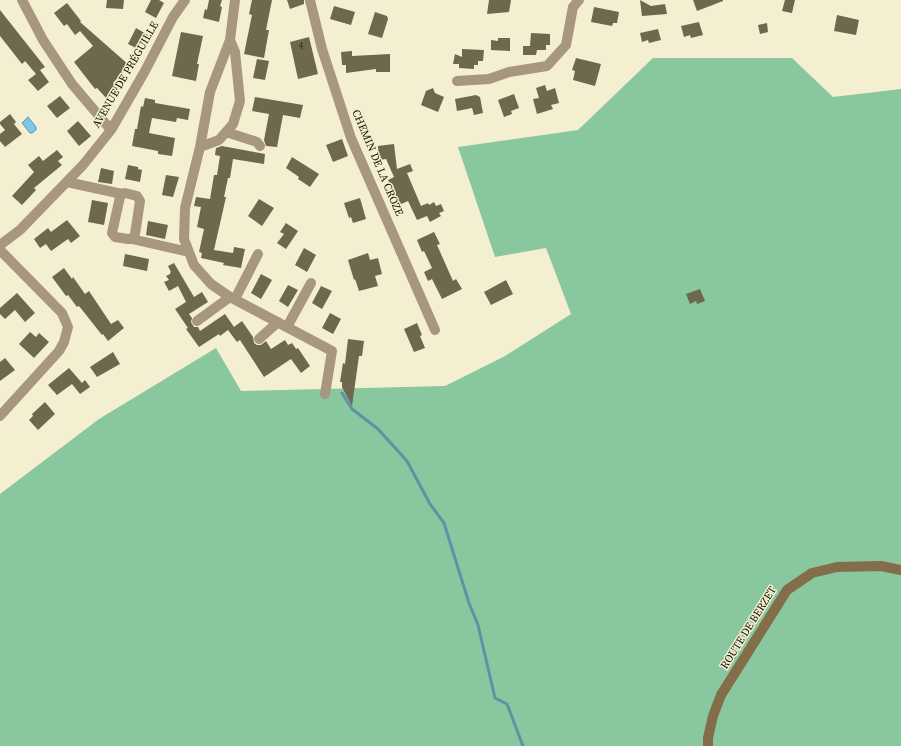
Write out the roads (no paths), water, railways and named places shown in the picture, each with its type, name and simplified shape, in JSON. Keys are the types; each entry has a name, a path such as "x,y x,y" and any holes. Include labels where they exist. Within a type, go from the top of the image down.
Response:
{"street":[{"path":"22,0 43,40 72,84 111,130"},
{"name":"AVENUE DE PRÉGUILLE","path":"0,245 20,230 83,166 111,130 145,71 173,16 186,0"},
{"path":"235,0 230,40 210,92 200,147 185,208 184,239 194,265 210,284 232,298 332,351 325,394"},
{"name":"CHEMIN DE LA CROZE","path":"310,0 322,49 351,138 435,330"},
{"path":"457,81 489,79 509,72 547,66 566,46 573,7 579,0"},
{"path":"200,147 219,140 226,132 232,124 240,101 236,52 230,40"},
{"path":"226,132 257,142 260,146"},
{"path":"67,182 138,196 140,200 135,234 132,239"},
{"path":"122,194 112,233 114,237 128,240 132,239 189,252"},
{"path":"0,250 62,313 68,327 64,342 59,351 0,416"},
{"path":"197,321 232,298 258,254"},
{"path":"260,338 282,325 311,283"},
{"name":"ROUTE DE BERZET","path":"708,746 708,738 713,716 721,694 787,590 812,573 837,567 881,566 901,570"}],"water":[{"path":"28,117 36,127 36,130 32,133 30,133 22,123"}],"waterway":[{"path":"342,393 352,409 378,429 407,461 430,504 444,523 469,603 478,625 495,698 507,704 523,746"}]}
